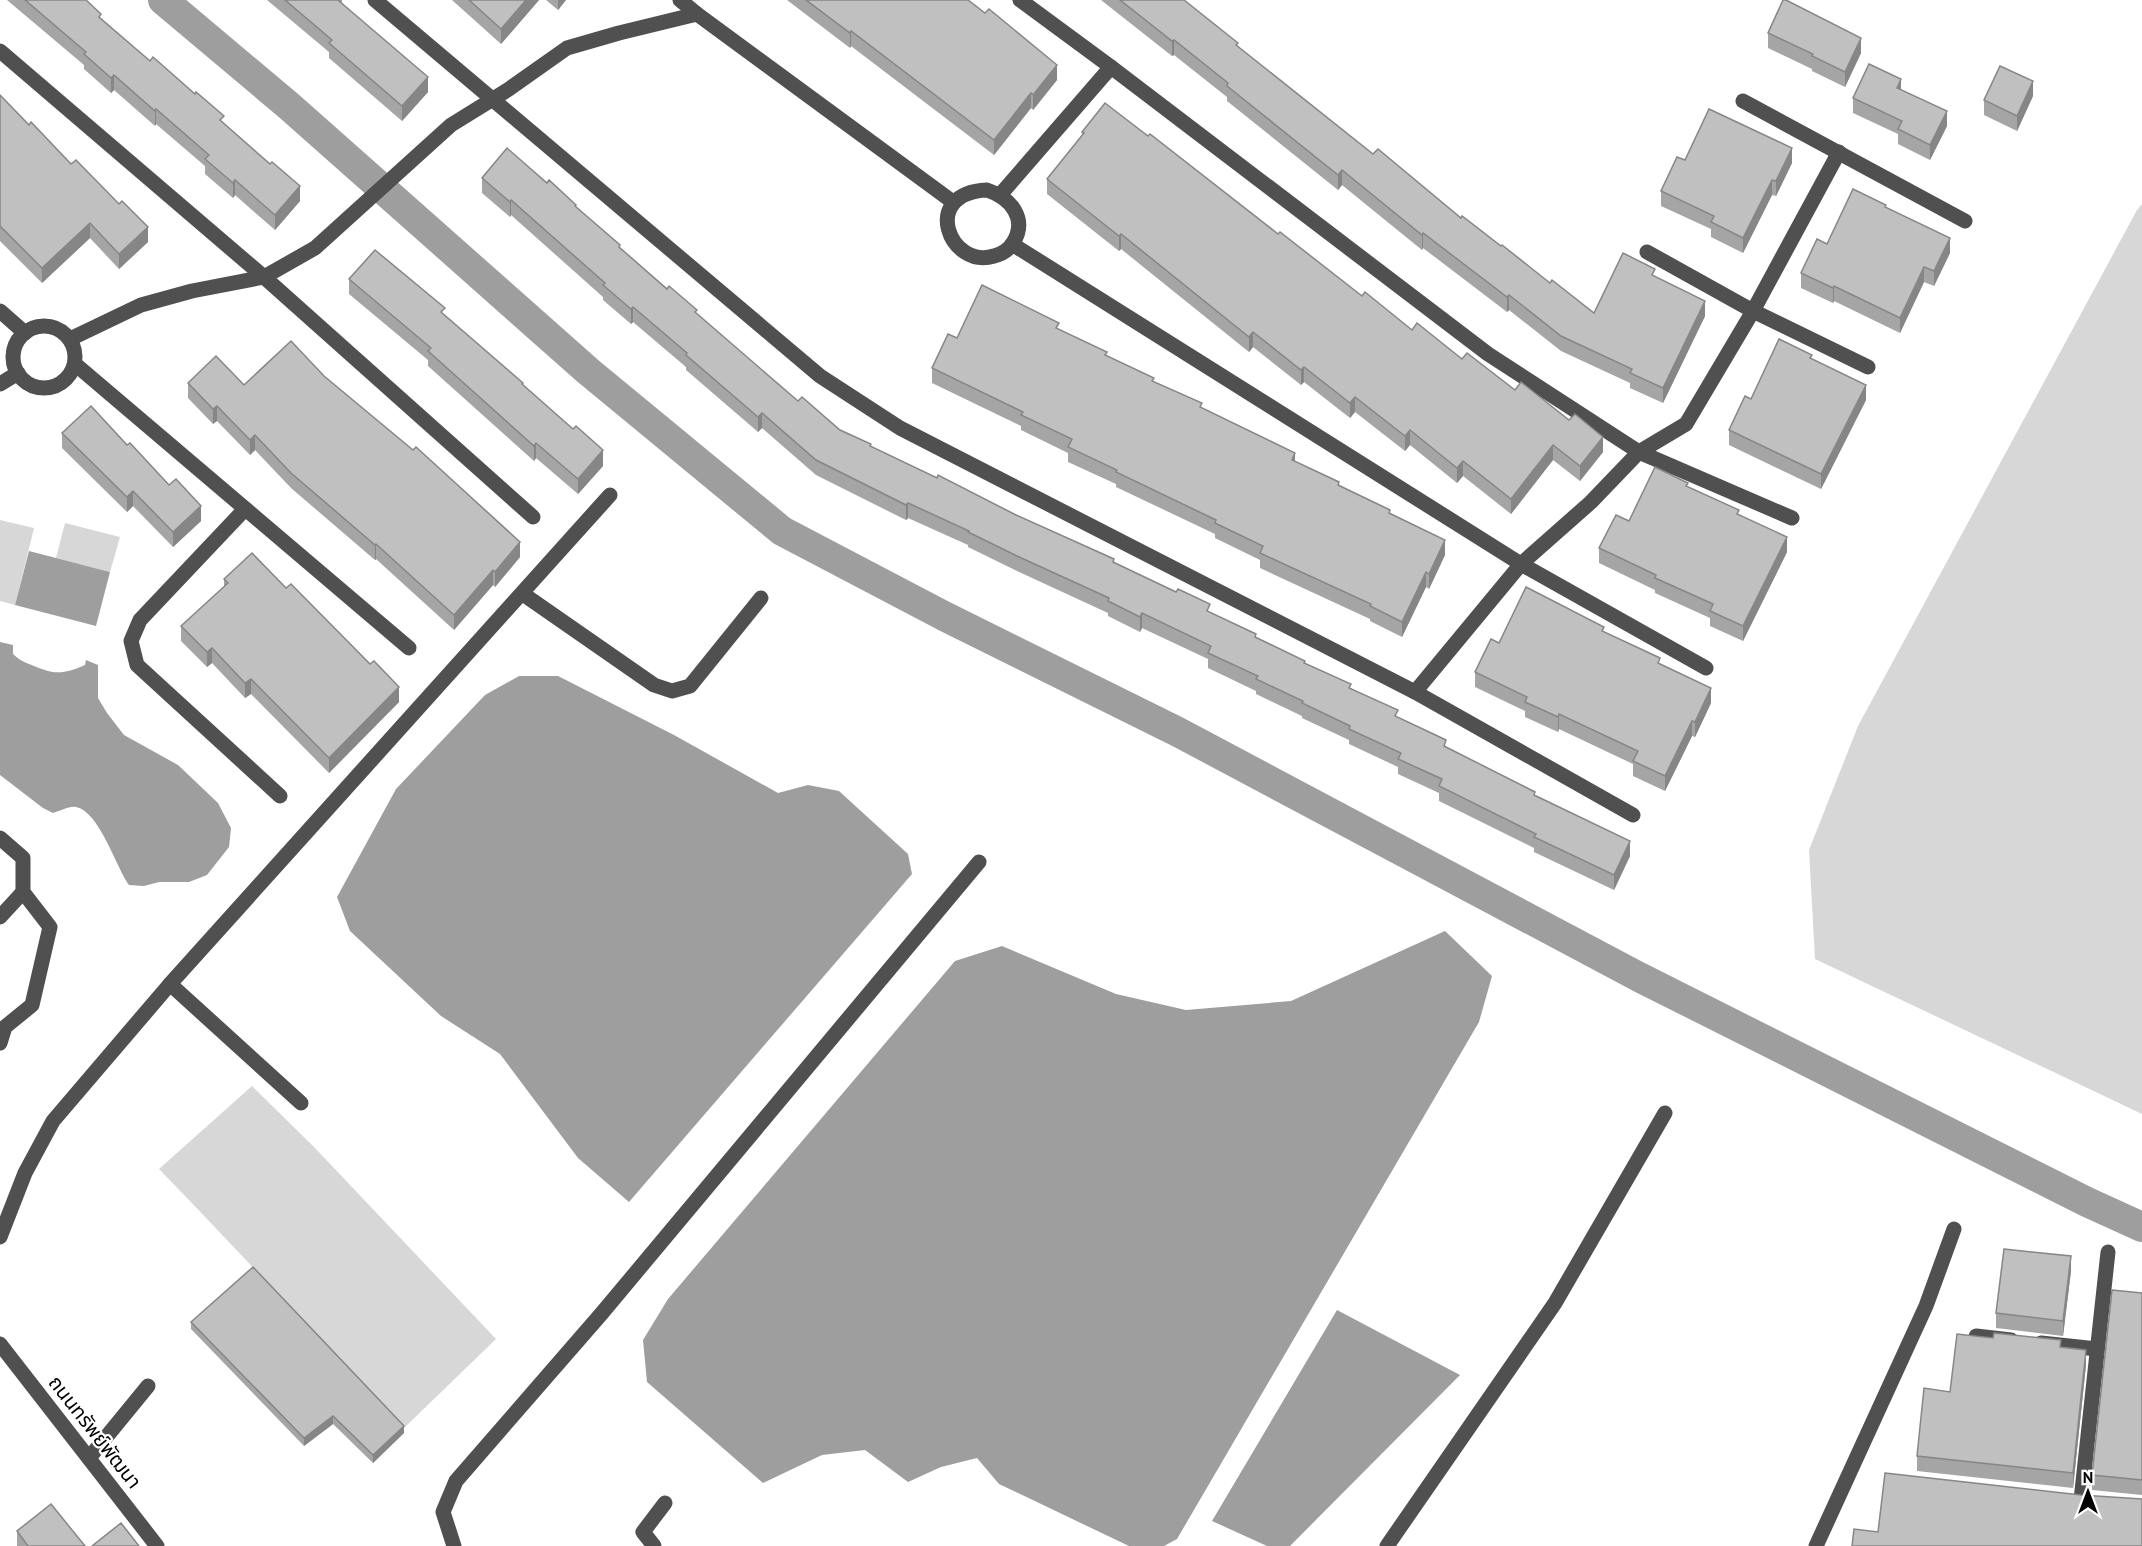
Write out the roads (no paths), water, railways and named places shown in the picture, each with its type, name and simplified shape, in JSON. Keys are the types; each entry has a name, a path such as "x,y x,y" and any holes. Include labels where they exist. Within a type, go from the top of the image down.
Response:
{"street":[{"path":"375,0 820,376 900,428 1415,692 1633,815"},
{"path":"680,0 953,202"},
{"path":"1020,0 1488,354 1639,452 1792,519"},
{"path":"70,339 141,305 192,291 264,277 315,248 451,125 567,48 697,14"},
{"path":"0,51 264,277 533,517"},
{"path":"1000,195 1111,67"},
{"path":"1743,101 1965,220"},
{"path":"1415,692 1521,564 1591,502 1639,452 1686,424 1753,310 1839,152"},
{"path":"987,190 1000,195 1011,205 1018,216 1018,230 1012,244 1004,253 990,258 977,258 964,252 953,240 948,227 948,215 953,202 963,194 973,191 987,190"},
{"path":"1012,244 1521,564 1706,668"},
{"path":"1647,252 1753,310 1868,367"},
{"path":"0,311 25,333"},
{"path":"46,326 60,330 70,339 75,364 70,375 63,382 44,388 25,381 18,373 15,365 15,348 25,333 33,328 46,326"},
{"path":"75,364 409,648"},
{"path":"0,384 18,373"},
{"path":"0,1238 25,1173 53,1121 170,984 610,495"},
{"path":"244,509 141,620 131,641 137,665 280,796"},
{"path":"523,594 654,686 672,691 690,686 760,598"},
{"path":"0,838 23,858 23,892 50,927 32,1005 2,1023 0,1043"},
{"path":"454,1546 443,1512 456,1481 610,1304 979,862"},
{"path":"0,917 23,892"},
{"path":"170,984 301,1103"},
{"path":"1387,1546 1555,1304 1665,1113"},
{"path":"1816,1546 1926,1306 1954,1229"},
{"path":"2101,1502 2075,1499 2097,1349 2108,1252"},
{"path":"1976,1336 2097,1349"},
{"name":"ถนนทรัพย์พัฒนา","path":"0,1344 158,1546"},
{"path":"89,1458 148,1386"},
{"path":"654,1546 643,1532 665,1503"}],"waterway":[{"path":"163,0 289,106 588,371 782,531 944,616 1178,732 1639,977 2087,1202 2142,1227"}]}
